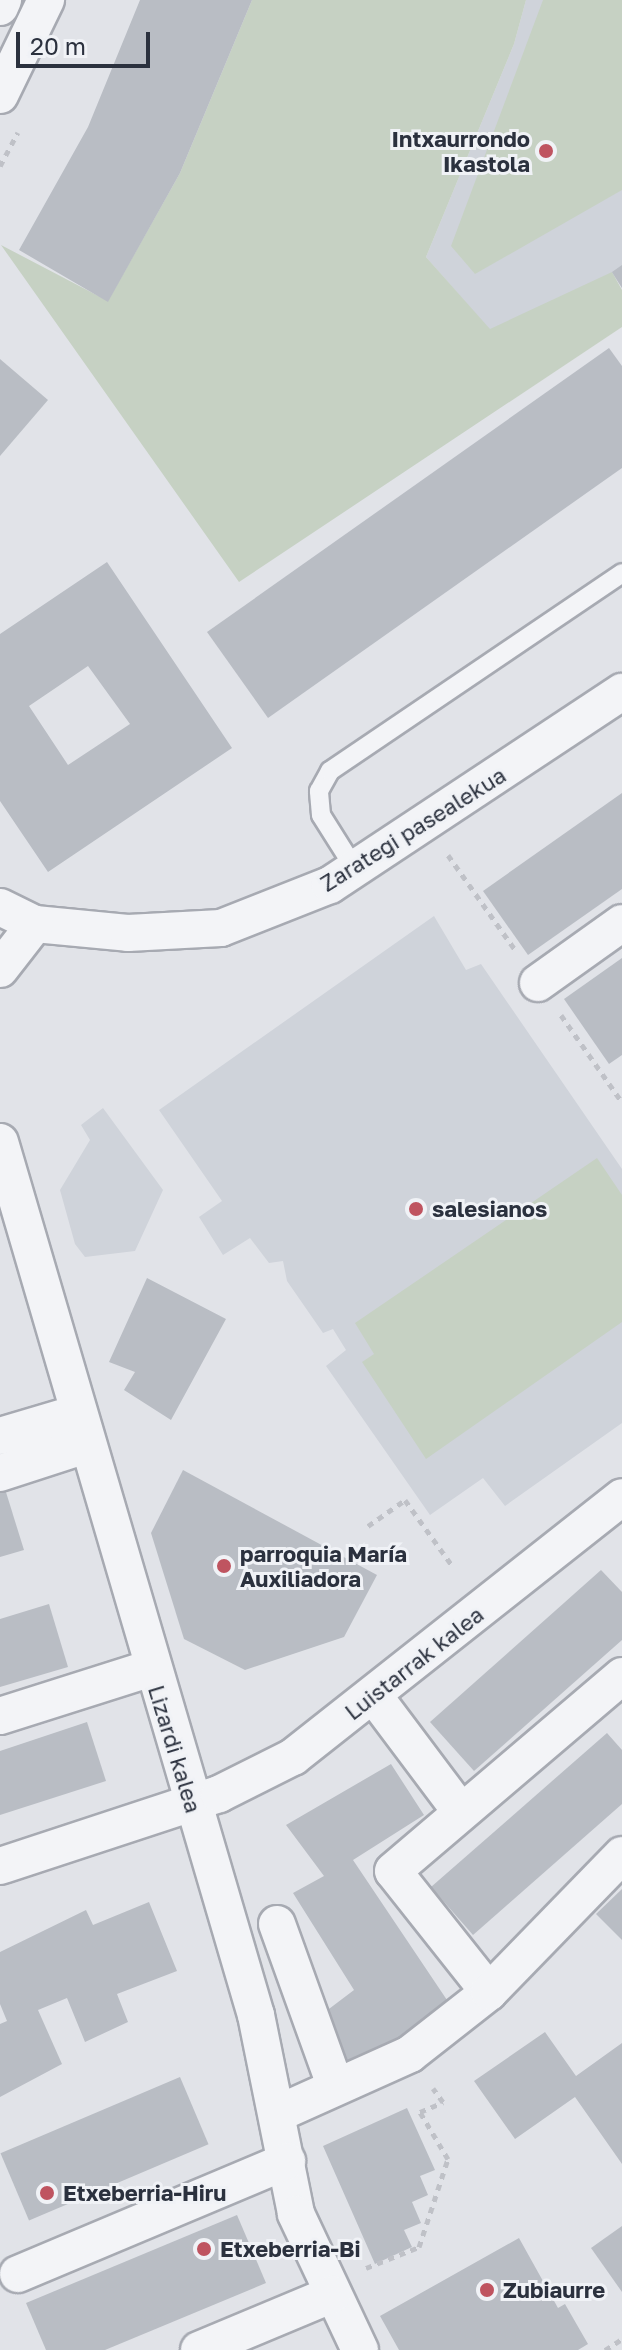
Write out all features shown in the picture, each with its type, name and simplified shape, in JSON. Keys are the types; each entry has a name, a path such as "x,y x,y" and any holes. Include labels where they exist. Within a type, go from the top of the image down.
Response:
{"street":[{"path":"0,7 3,0"},
{"path":"0,95 46,0"},
{"name":"Zarategi pasealekua","path":"0,907 35,924 128,933 221,928 330,885 622,692"},
{"path":"538,983 622,923"},
{"path":"0,969 35,924"},
{"name":"Lizardi kalea","path":"0,1142 9,1216 82,1429 256,2015 279,2113 296,2214 345,2283 360,2350"},
{"path":"0,1436 82,1429"},
{"path":"0,1473 82,1429"},
{"name":"Luistarrak kalea","path":"0,1866 191,1803 293,1757 622,1497"},
{"path":"0,1716 151,1668"},
{"path":"489,1992 393,1871 622,1676"},
{"path":"374,1696 461,1812"},
{"path":"279,2113 335,2085 410,2054 489,1992 622,1855"},
{"path":"277,1924 335,2085"},
{"path":"18,2274 287,2161"},
{"path":"199,2350 345,2283"}],"lane":[{"path":"355,869 321,815 319,791 330,771 622,573"}],"path":[{"path":"368,1526 405,1500 451,1564"},
{"path":"345,2283 419,2247 448,2159 420,2112 443,2102 433,2088"},
{"path":"605,2350 622,2339"}],"shaded area":[{"name":"Intxaurrondo Ikastola","path":"526,0 622,0 622,288 612,273 490,330 426,257 514,44"},
{"name":"salesianos","path":"434,916 466,970 481,964 622,1169 622,1423 505,1506 483,1478 430,1515 326,1366 346,1350 333,1329 323,1333 287,1281 283,1261 269,1263 250,1238 223,1255 199,1217 222,1201 159,1110"},
{"path":"103,1108 163,1190 135,1251 85,1257 75,1244 60,1190 90,1140 81,1125"}],"green space":[{"path":"252,0 526,0 514,44 426,257 490,329 612,272 622,290 622,327 239,582 1,245 108,301 180,173"},
{"name":"Intxaurrondo Ikastola","path":"543,0 622,0 622,190 475,274 451,246"},
{"path":"597,1158 622,1195 622,1322 426,1459 362,1362 374,1354 355,1323"}],"building":[{"path":"140,0 252,0 180,173 108,302 19,250 88,127"},
{"path":"622,265 622,288 612,272"},
{"path":"609,348 622,366 622,468 268,718 207,632"},
{"path":"0,359 48,400 0,456"},
{"path":"107,562 232,748 48,872 0,801 0,634","holes":["88,666 130,724 68,765 29,706"]},
{"path":"622,793 622,889 528,955 483,891"},
{"path":"622,958 622,1055 609,1064 564,999"},
{"path":"147,1278 226,1319 171,1420 124,1390 135,1372 109,1362"},
{"path":"183,1470 377,1575 344,1637 245,1670 184,1639 151,1533"},
{"path":"5,1489 24,1550 0,1557 0,1491"},
{"path":"601,1570 622,1592 622,1640 474,1771 430,1722"},
{"path":"49,1604 68,1667 0,1687 0,1619"},
{"path":"87,1722 106,1781 0,1815 0,1751"},
{"path":"607,1733 622,1750 622,1804 473,1935 431,1887"},
{"path":"391,1764 424,1815 353,1860 449,2003 350,2070 317,2018 354,1990 293,1893 324,1876 286,1825"},
{"path":"622,1889 622,1940 596,1914"},
{"path":"149,1902 177,1971 117,1994 128,2022 85,2042 67,1998 38,2010 62,2064 0,2097 0,2024 7,2021 0,2004 0,1952 86,1910 93,1925"},
{"path":"545,2032 576,2076 622,2043 622,2164 575,2097 515,2139 474,2081"},
{"name":"Etxeberria-Hiru","path":"180,2077 209,2144 29,2220 1,2153"},
{"path":"407,2108 435,2170 420,2176 428,2195 412,2202 421,2223 404,2230 412,2247 375,2264 323,2146"},
{"name":"Etxeberria-Bi","path":"237,2215 266,2283 105,2350 46,2350 26,2303"},
{"path":"622,2226 622,2292 591,2248"},
{"name":"Zubiaurre","path":"519,2238 558,2308 565,2304 588,2344 578,2350 399,2350 380,2316"}],"place":[{"name":"Intxaurrondo Ikastola","path":"546,151"},
{"name":"salesianos","path":"416,1209"},
{"name":"parroquia María Auxiliadora","path":"224,1566"},
{"name":"Etxeberria-Hiru","path":"47,2193"},
{"name":"Etxeberria-Bi","path":"204,2249"},
{"name":"Zubiaurre","path":"487,2290"}]}
